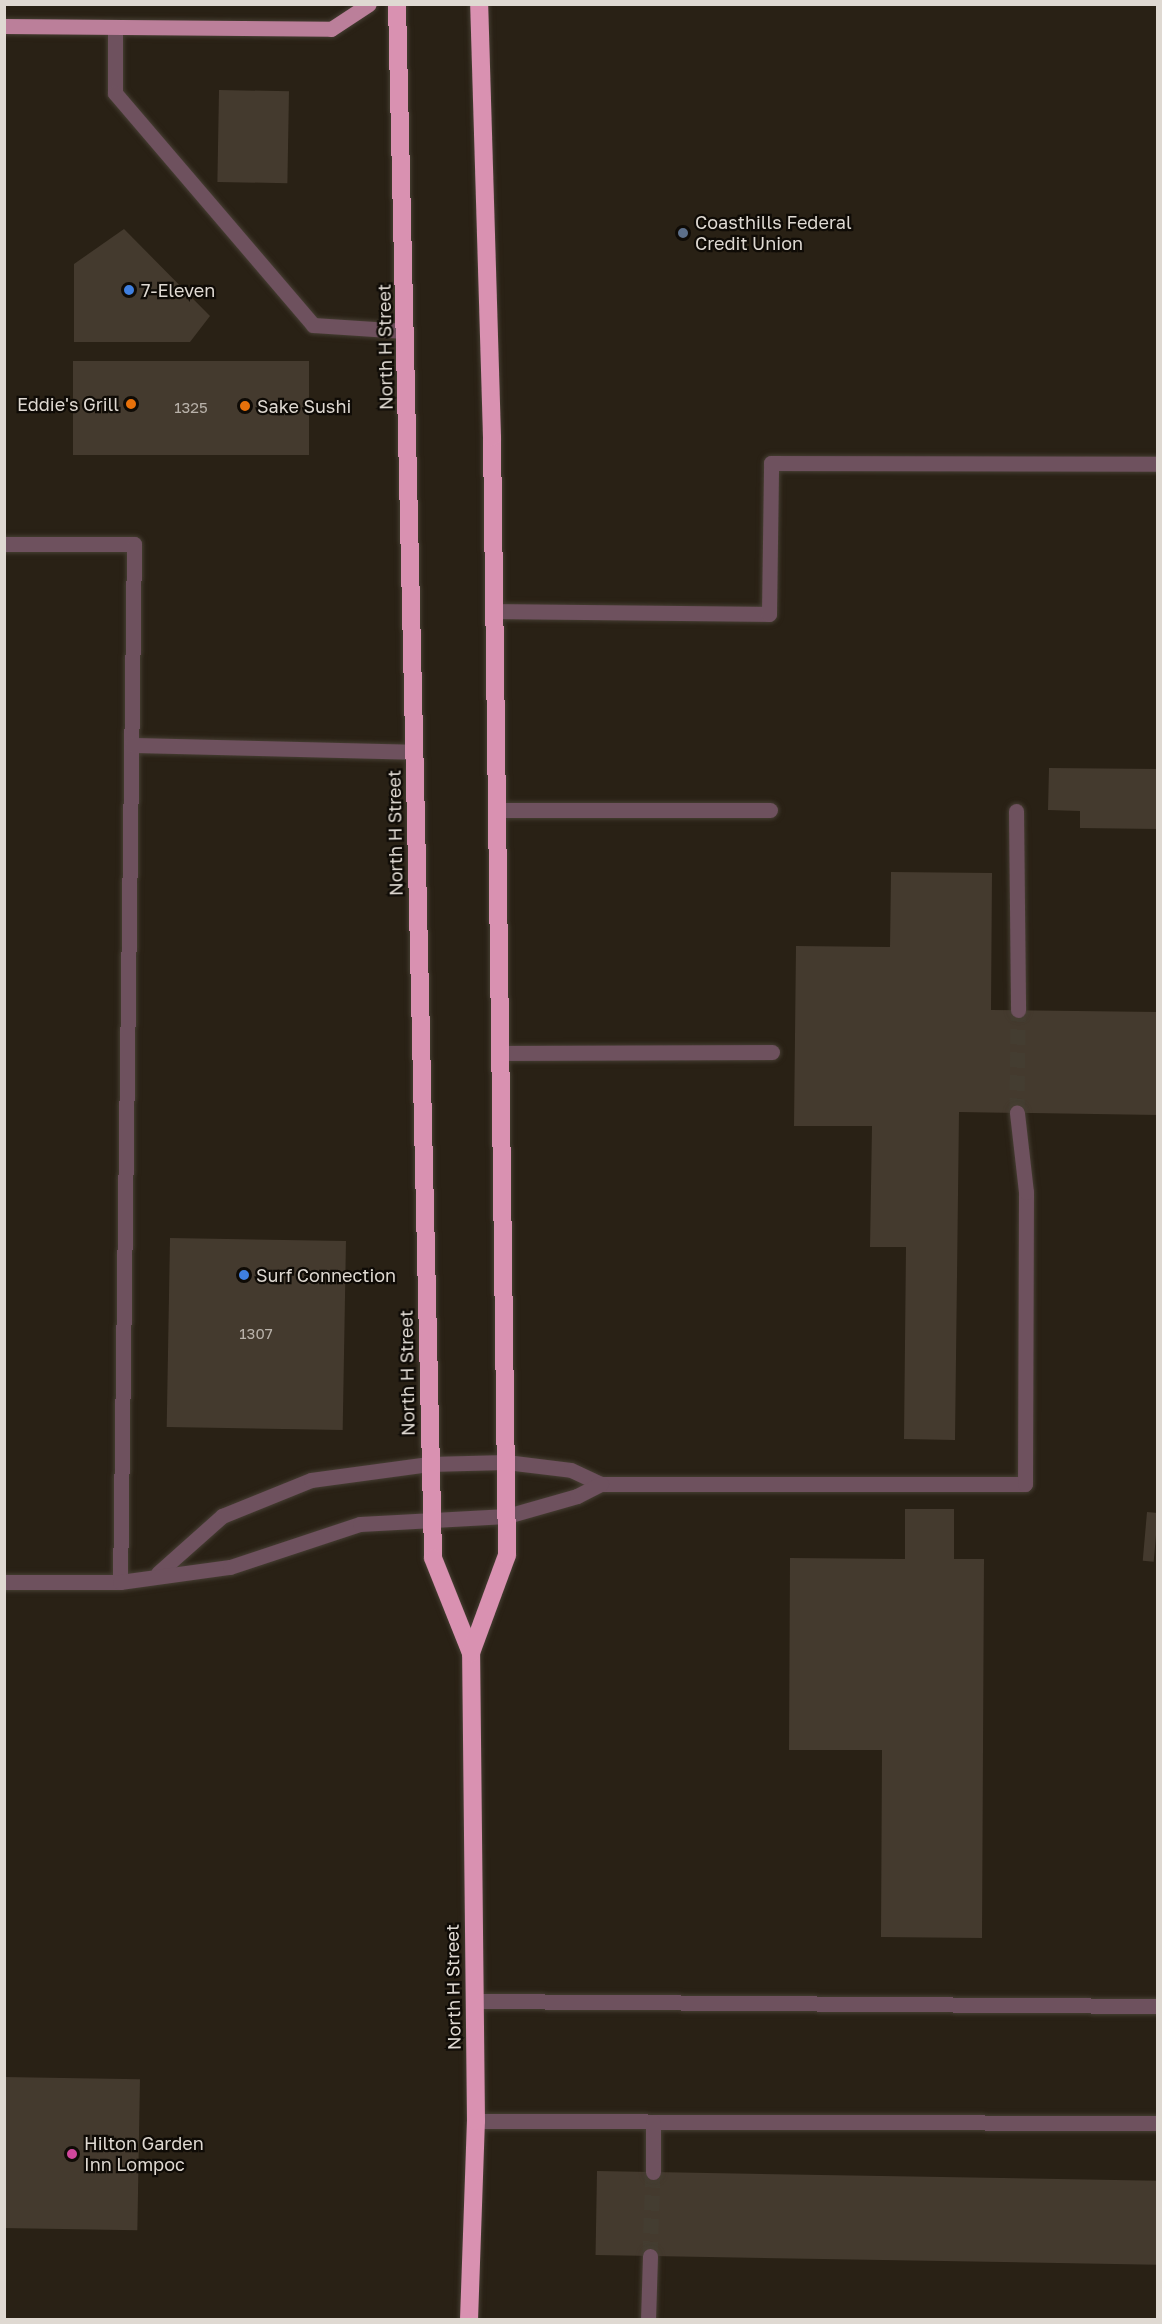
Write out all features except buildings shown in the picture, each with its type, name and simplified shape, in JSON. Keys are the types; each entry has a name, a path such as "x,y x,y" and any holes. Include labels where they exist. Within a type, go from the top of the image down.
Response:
{"highway":[{"name":"North H Street","path":"398,4 431,1518 433,1558 471,1653"},
{"name":"North H Street","path":"469,2319 476,2121 471,1653 507,1555 495,612 479,4"}],"main road":[{"path":"4,26 115,29 331,29 369,4"}],"lane":[{"path":"115,29 116,93 313,325 405,331"},
{"path":"495,612 769,614 771,463 1158,464"},
{"path":"4,544 134,544 120,1582"},
{"path":"132,745 415,752"},
{"path":"497,810 770,810"},
{"path":"1016,811 1018,1010"},
{"path":"501,1053 772,1052"},
{"path":"158,1573 222,1516 311,1480 429,1464 506,1462 571,1470 601,1484 1025,1484 1026,1192 1017,1113"},
{"path":"4,1582 120,1582 158,1573 230,1567 360,1524 431,1518 507,1516 577,1496 601,1484"},
{"path":"475,2001 1158,2006"},
{"path":"476,2121 1158,2123"},
{"path":"653,2122 653,2172"},
{"path":"648,2319 650,2256"}],"tunnel":[{"path":"1017,1113 1018,1010"},
{"path":"650,2256 653,2172"}],"place":[{"name":"Coasthills Federal Credit Union","path":"683,233"},
{"name":"7-Eleven","path":"129,290"},
{"name":"Eddie's Grill","path":"131,404"},
{"name":"Sake Sushi","path":"245,406"},
{"name":"Surf Connection","path":"244,1275"},
{"name":"Hilton Garden Inn Lompoc","path":"72,2154"}]}
